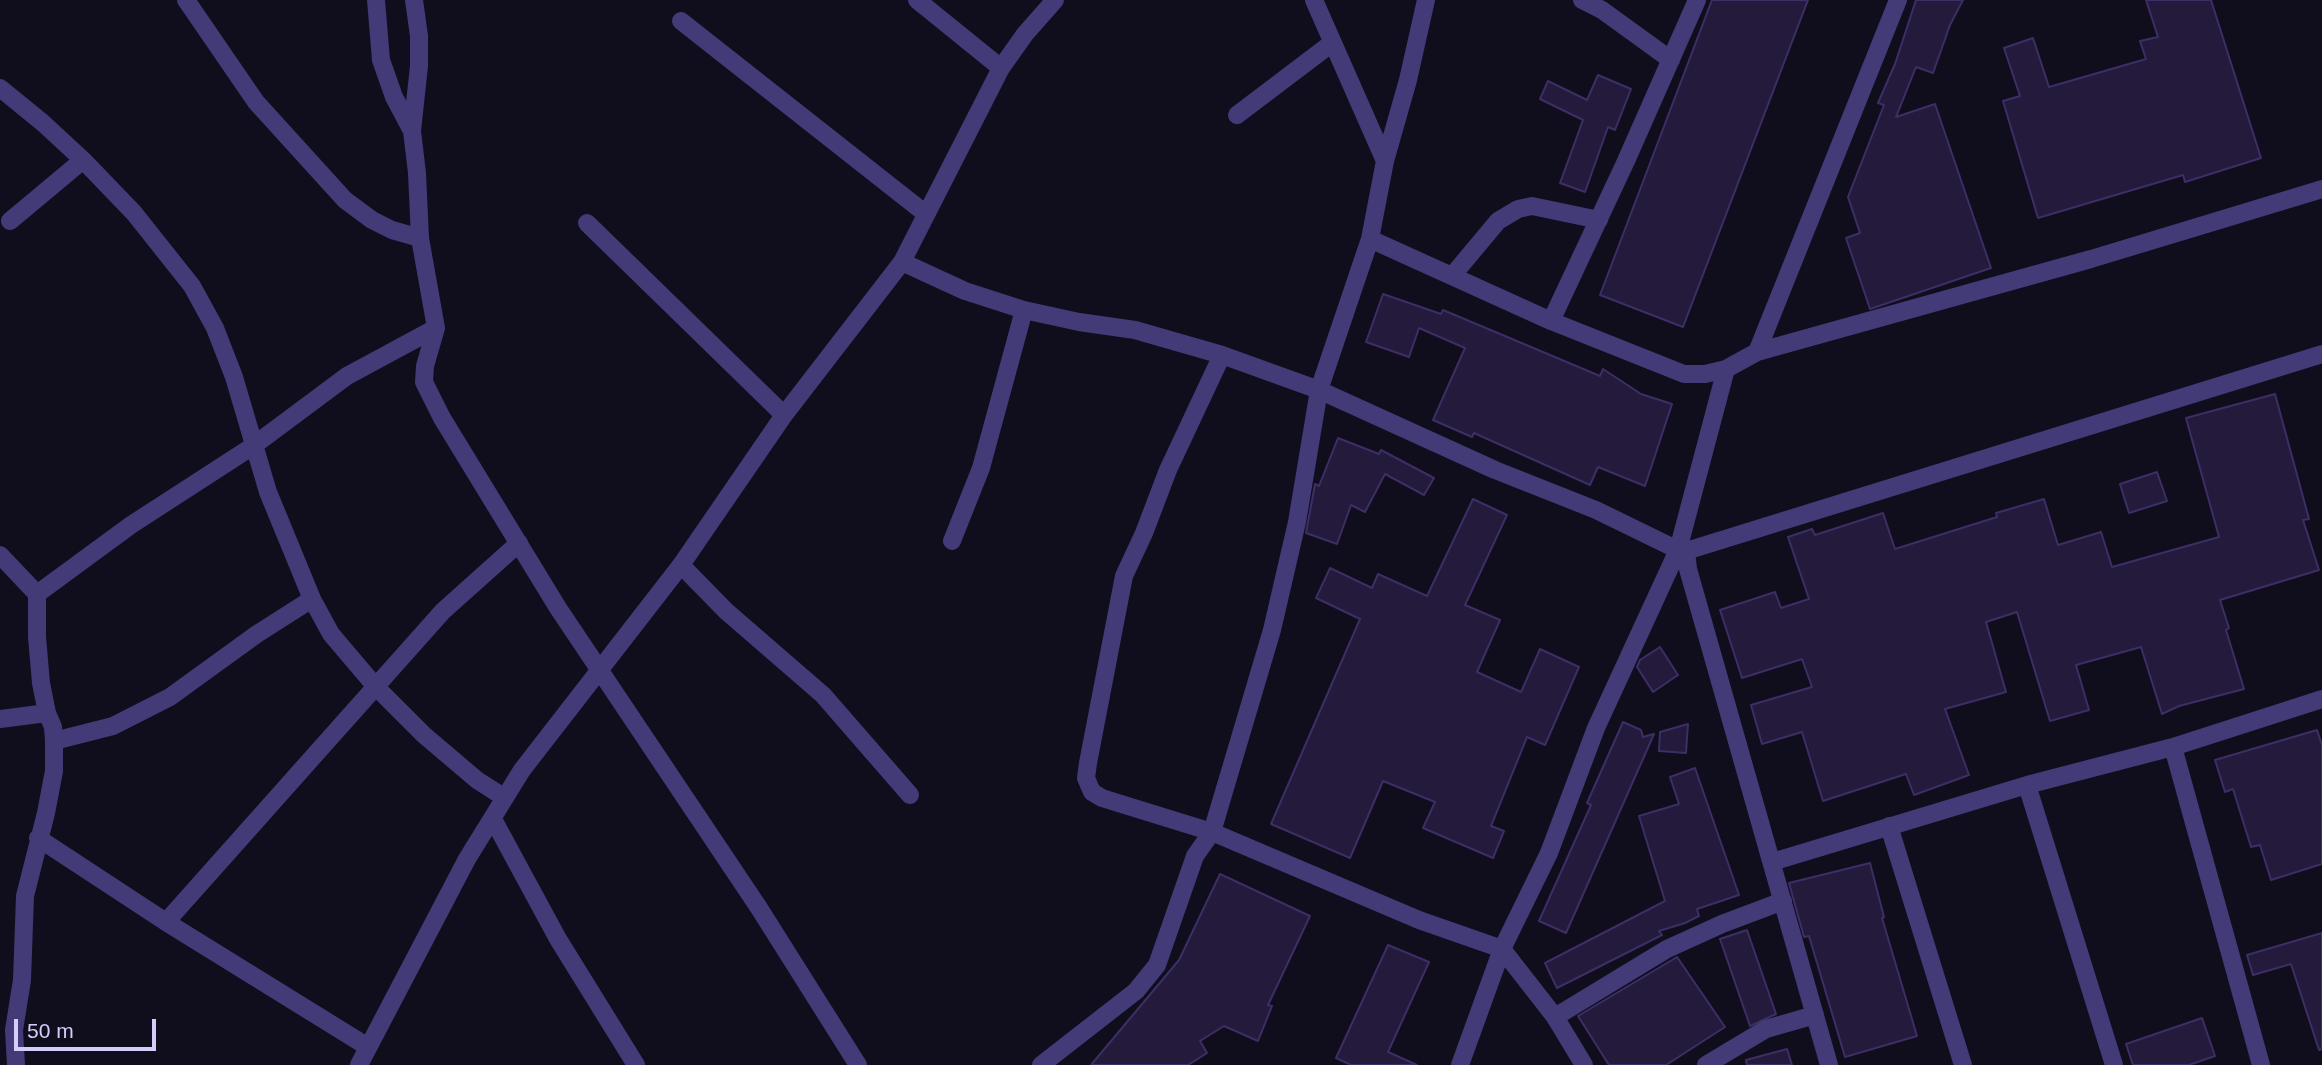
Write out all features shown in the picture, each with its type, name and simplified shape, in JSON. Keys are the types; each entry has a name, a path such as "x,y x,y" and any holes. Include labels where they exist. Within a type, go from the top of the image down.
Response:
{"street":[{"path":"186,0 256,102 345,200 372,220 392,230 420,237"},
{"path":"376,0 381,61 394,97 412,131"},
{"path":"414,0 419,36 412,131 420,237 436,328 425,366 424,382 442,418 600,672 759,908 858,1065"},
{"path":"917,0 1001,68"},
{"path":"359,1065 467,859 505,798 548,734 600,672 681,565 784,415 902,262 1001,68 1025,33 1055,0"},
{"path":"1314,0 1385,160"},
{"path":"1041,1065 1136,991 1157,965 1195,856 1212,832 1275,616 1297,522 1319,390 1370,239 1385,160 1408,80 1426,0"},
{"path":"1582,0 1602,10 1671,60"},
{"path":"1550,321 1599,220 1697,0"},
{"path":"1757,352 1898,0"},
{"path":"681,21 926,214"},
{"path":"1237,115 1332,43"},
{"path":"0,88 44,122 83,160 134,213 192,286 225,352 268,492 312,599 331,634 376,687 435,744 477,780 505,798"},
{"path":"10,220 83,160"},
{"path":"1370,239 1550,321 1684,374 1704,374 1726,369 1757,352 2078,263 2322,189"},
{"path":"1452,276 1499,221 1518,209 1532,206 1599,220"},
{"path":"587,223 784,415"},
{"path":"902,262 965,291 1024,310 1135,330 1222,355 1319,390 1495,470 1597,510 1682,551 2322,354"},
{"path":"952,541 981,468 1024,310"},
{"path":"37,594 131,526 253,446 347,376 436,328"},
{"path":"1222,355 1168,470 1124,576 1086,778 1092,792 1102,798 1212,832 1419,920 1502,949 1555,1017 1584,1065"},
{"path":"1460,1065 1502,949 1549,853 1596,728 1682,551 1726,369"},
{"path":"166,922 443,611 519,543"},
{"path":"1682,551 1829,1065"},
{"path":"0,555 37,594 41,683 54,741 54,771 25,896 22,981 14,1030 16,1065"},
{"path":"681,565 726,611 823,695 910,795"},
{"path":"54,741 113,726 170,697 257,634 312,599"},
{"path":"1772,862 2027,785 2173,747 2322,699"},
{"path":"0,719 47,713"},
{"path":"2173,747 2261,1065"},
{"path":"2027,785 2114,1065"},
{"path":"493,819 558,939 636,1065"},
{"path":"1889,826 1964,1065"},
{"path":"38,838 166,922 368,1047"},
{"path":"1555,1017 1667,949 1783,901"},
{"path":"1706,1065 1766,1029 1815,1015"}],"building":[{"path":"1712,0 1808,0 1683,327 1600,295"},
{"path":"1916,0 1963,0 1950,25 1933,73 1916,67 1896,117 1935,104 1991,268 1870,309 1846,238 1860,233 1848,197 1884,105 1878,103 1895,64"},
{"path":"2146,0 2211,0 2261,158 2185,182 2183,175 2038,218 2003,101 2020,96 2004,48 2033,38 2049,87 2146,59 2140,41 2158,37"},
{"path":"1598,75 1631,89 1615,130 1608,127 1585,192 1560,183 1583,120 1540,99 1548,81 1587,100"},
{"path":"1383,294 1441,314 1443,310 1600,376 1603,369 1641,394 1672,404 1645,486 1598,467 1590,485 1474,433 1472,437 1433,420 1465,348 1419,328 1409,357 1366,342"},
{"path":"2275,394 2309,519 2303,520 2319,570 2220,600 2244,689 2179,706 2162,714 2141,647 2076,665 2089,710 2050,721 2017,612 1986,622 2006,692 1945,709 1969,775 1914,795 1906,774 1823,801 1802,732 1762,744 1751,705 1812,687 1802,659 1742,678 1720,610 1775,592 1781,608 1809,599 1788,537 1812,529 1815,535 1883,513 1895,549 1997,517 1996,513 2044,499 2058,545 2101,532 2112,567 2219,537 2186,418"},
{"path":"1338,438 1379,454 1381,450 1434,478 1424,495 1385,474 1365,512 1351,505 1337,544 1306,533 1315,484 1319,486"},
{"path":"2157,472 2167,501 2129,513 2120,484"},
{"path":"1473,499 1507,515 1465,605 1500,620 1477,672 1521,692 1540,649 1579,667 1545,745 1527,737 1491,826 1504,831 1493,858 1423,828 1435,802 1383,781 1350,858 1271,824 1360,619 1316,598 1330,568 1372,588 1378,574 1427,596"},
{"path":"1660,647 1678,675 1653,692 1637,667 1640,660"},
{"path":"1623,722 1641,730 1643,737 1654,734 1566,933 1539,921 1591,805 1587,803"},
{"path":"1688,724 1686,753 1659,751 1660,732"},
{"path":"2317,730 2322,745 2322,864 2271,880 2260,845 2251,847 2233,789 2225,792 2215,760"},
{"path":"1695,768 1739,895 1697,909 1699,916 1659,931 1662,935 1557,988 1545,963 1665,901 1639,816 1679,804 1670,777"},
{"path":"1870,863 1884,917 1882,918 1917,1036 1845,1057 1809,936 1804,937 1789,883"},
{"path":"1220,874 1310,916 1268,1005 1272,1006 1258,1041 1224,1026 1200,1041 1207,1053 1188,1065 1091,1065 1179,960"},
{"path":"1747,930 1776,1014 1750,1026 1720,939"},
{"path":"2322,933 2322,1049 2319,1050 2291,964 2253,975 2247,955"},
{"path":"1388,945 1429,962 1388,1052 1417,1065 1351,1065 1336,1058"},
{"path":"1677,957 1725,1027 1666,1065 1609,1065 1578,1016"},
{"path":"2202,1018 2215,1056 2189,1065 2133,1065 2126,1044"},
{"path":"1787,1049 1792,1065 1747,1065 1746,1060"}]}
